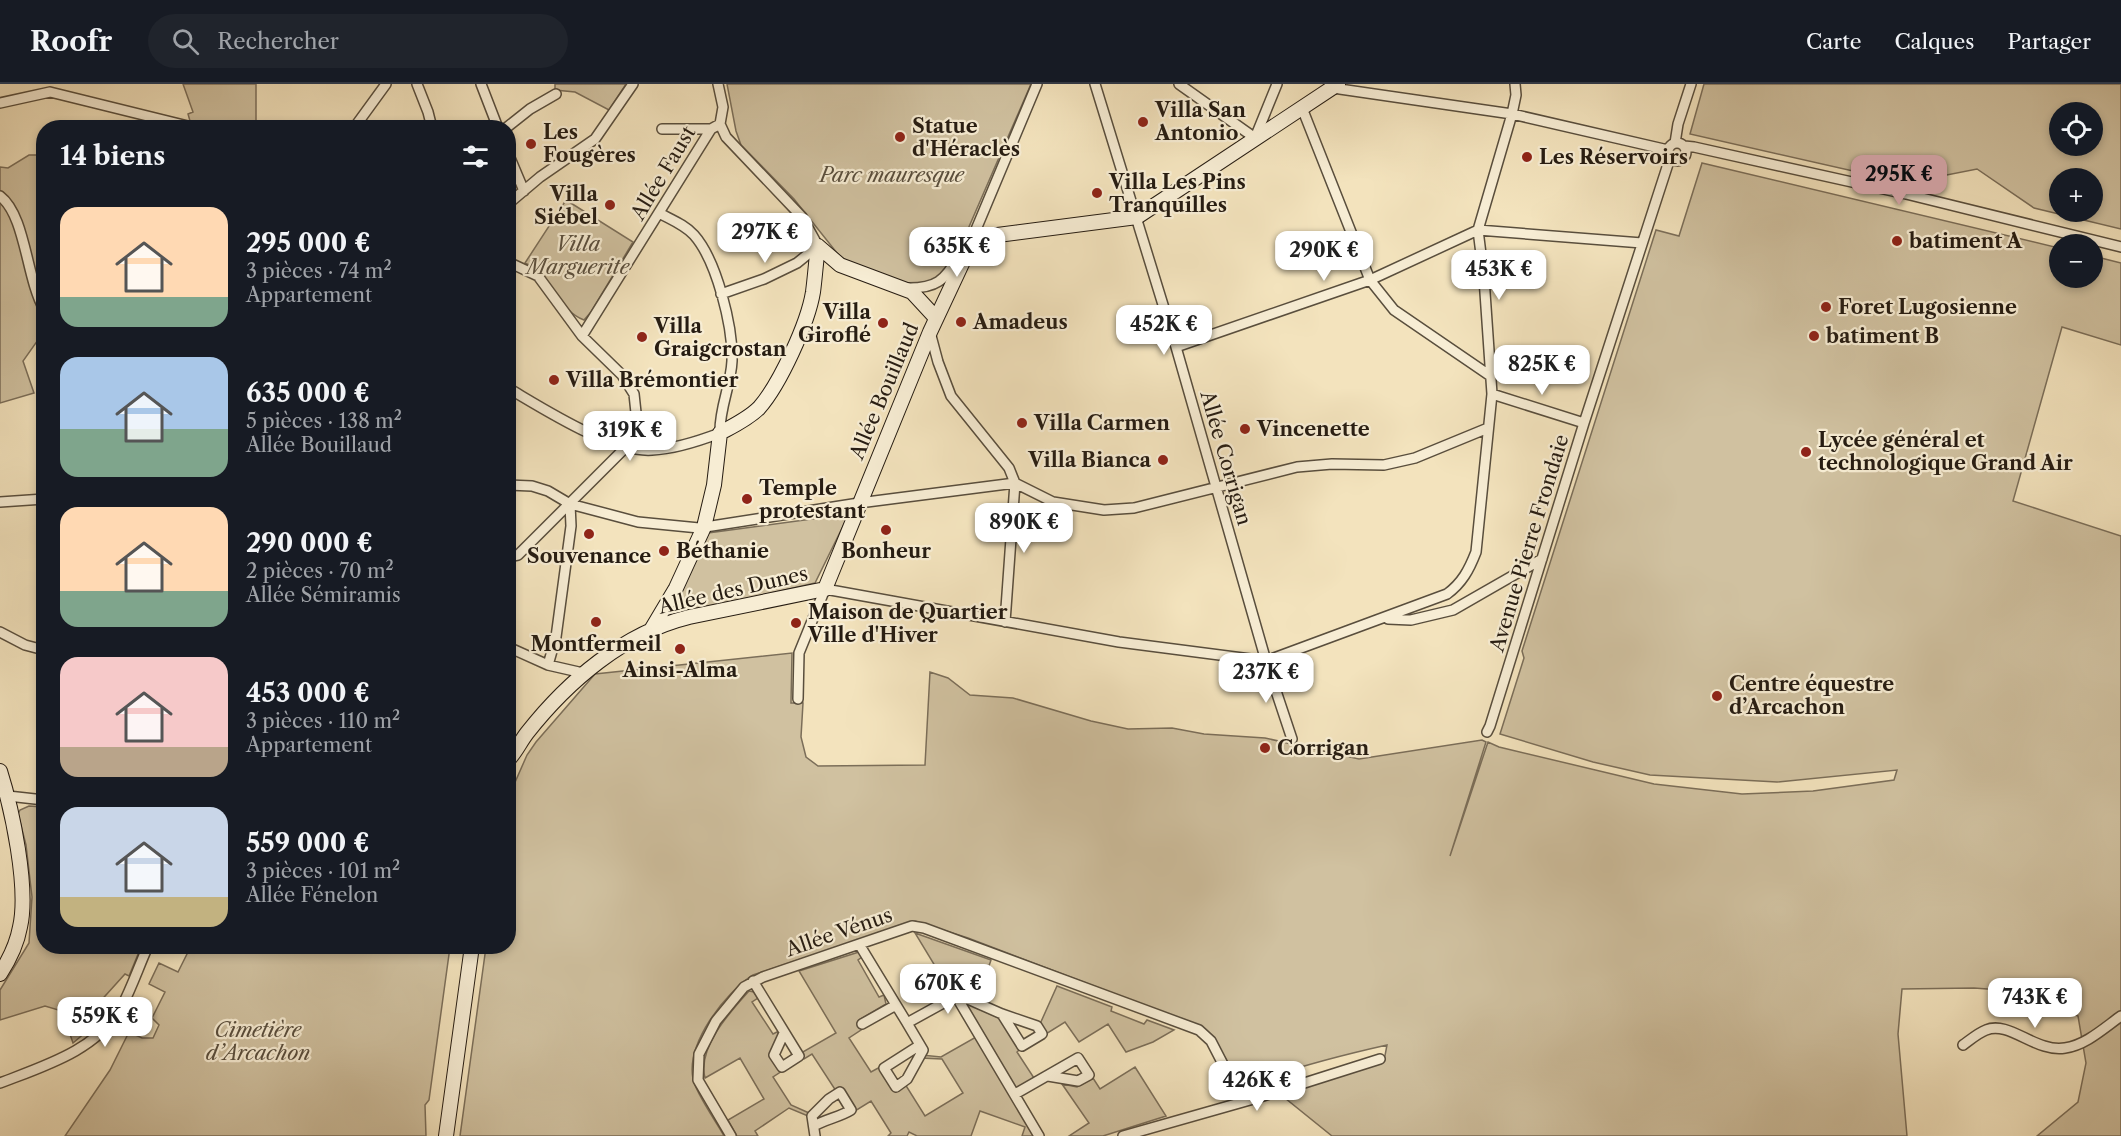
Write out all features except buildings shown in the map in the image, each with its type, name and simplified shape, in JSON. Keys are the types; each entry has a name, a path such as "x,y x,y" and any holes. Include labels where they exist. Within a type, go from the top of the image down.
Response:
{"street":[{"path":"360,120 386,84"},
{"path":"417,84 430,120"},
{"path":"481,84 495,120"},
{"path":"516,198 595,139 633,84"},
{"path":"718,84 723,106 720,123 726,137 802,217 818,246 840,265 912,291 936,318"},
{"path":"903,288 926,288 938,283 948,274 965,246 974,238 1037,84"},
{"name":"Allée Corrigan","path":"1095,84 1176,348 1266,661 1292,739"},
{"path":"1179,84 1255,138"},
{"path":"1255,138 1277,84"},
{"path":"1266,661 1447,594 1455,588 1470,567 1476,552 1492,394 1484,278 1478,230 1512,114 1516,95 1515,84"},
{"name":"Avenue Pierre Frondaie","path":"1487,732 1584,423 1674,149 1678,124 1691,84"},
{"path":"974,238 1137,217 1336,86 1512,114 1674,149 1694,147 1906,194 2118,247"},
{"path":"0,103 50,92 164,120"},
{"path":"516,120 556,94"},
{"path":"1302,108 1370,280 1394,310 1489,375"},
{"name":"Allée Faust","path":"582,336 711,129 720,123"},
{"path":"662,129 711,129"},
{"path":"516,172 524,191"},
{"path":"0,196 15,214 36,296"},
{"path":"651,630 676,588 704,527 714,485 732,362 729,320 707,255 694,236 682,225 659,213"},
{"path":"1176,348 1370,280 1478,230 1642,243"},
{"name":"Allée Bouillaud","path":"798,699 799,653 930,332 974,238"},
{"path":"721,294 764,279 797,263 818,246"},
{"path":"516,393 561,420 625,448 652,450 702,440 720,433 748,418 759,408 789,359 811,301 818,246"},
{"path":"516,266 538,276 582,336 622,375 634,394 637,422 625,448 516,555"},
{"path":"938,283 944,284 947,289 946,296"},
{"path":"930,332 951,396 1009,468 1016,483 1005,622"},
{"path":"1492,394 1584,423"},
{"path":"516,485 540,488 570,504 638,522 704,527 859,503 1016,483 1053,502 1104,510 1134,508 1297,467 1332,464 1384,465 1415,458 1488,428"},
{"path":"0,502 36,500"},
{"path":"548,665 556,637 571,525 570,504"},
{"path":"1383,619 1411,620 1453,610 1542,559"},
{"name":"Allée des Dunes","path":"516,748 526,733 583,673 651,630 668,622 689,617 825,589 1119,642 1266,661"},
{"path":"0,632 36,648"},
{"path":"516,651 548,665 583,673"},
{"path":"0,771 8,796 18,854 22,896 21,926 9,960 0,974"},
{"path":"8,796 36,799"},
{"name":"Allée Vénus","path":"731,1136 698,1080 699,1054 716,1021 744,987 753,981 916,926 1199,1030 1211,1041 1242,1101"},
{"path":"859,944 907,1023 923,1050 907,1079 896,1087 884,1068 920,1045"},
{"path":"0,1083 54,1062 96,1038 112,1022 123,1005 145,954"},
{"path":"446,1136 471,954"},
{"path":"753,981 784,1033"},
{"path":"907,1023 956,996 1002,1014"},
{"path":"956,996 1040,1136"},
{"path":"862,1024 896,1005"},
{"path":"1963,1045 1987,1029 2000,1028 2010,1030 2029,1041 2048,1048 2065,1048 2085,1041 2121,1017"},
{"path":"1124,1136 1257,1098 1380,1059"},
{"path":"1015,1095 1048,1076"}],"green space":[{"path":"183,84 256,84 256,120 190,120 188,114 193,112"},
{"path":"555,84 626,84 609,110 575,92 555,90"},
{"name":"Parc mauresque","path":"727,84 1031,84 958,252 941,276 927,282 914,283 900,282 871,273 857,267 837,253 794,199 741,145"},
{"path":"1704,84 2121,84 2121,229 2092,222 2103,222 2103,168 2049,168 2049,212 2034,208 1977,169 1906,183 1690,134"},
{"path":"29,155 36,155 36,343 23,361 34,393 0,403 0,167 8,168"},
{"path":"1702,163 2049,246 2049,288 2103,288 2103,258 2121,263 2121,345 2062,327 2013,501 2121,536 2121,1136 2037,1136 2078,1102 2086,1063 2078,1016 2014,991 1974,988 1902,989 1898,1034 1907,1136 1332,1136 1280,1094 1384,1061 1387,1045 1313,1063 1241,1087 1214,1040 1191,1023 968,938 915,921 753,975 720,1006 702,1035 695,1050 692,1065 695,1085 724,1136 460,1136 485,954 516,954 516,780 527,755 536,742 595,674 792,653 791,703 803,703 801,737 806,757 818,766 925,765 930,672 948,678 970,695 1013,698 1091,721 1128,729 1172,728 1204,734 1265,738 1359,759 1482,740 1486,742 1450,856 1488,742 1499,747 1654,784 1742,794 1813,791 1894,780 1897,770 1777,782 1650,775 1593,762 1500,734 1524,658 1522,651 1656,230 1679,236"},
{"name":"Villa Marguerite","path":"566,200 633,242 584,320 567,309 542,276 525,263"},
{"path":"849,514 815,583 670,616 708,533"},
{"path":"29,806 36,806 36,954 138,954 129,976 125,974 97,1005 107,1014 73,1043 62,1011 45,1006 0,1020 0,990 29,943 32,897 26,845 18,814 20,810"},
{"path":"915,933 991,960 978,998 957,992 945,996 939,988 946,984"},
{"path":"859,952 862,957 858,960 879,997 884,995 886,1004 859,1020 864,1028 849,1038 871,1072 880,1067 894,1090 905,1084 925,1116 963,1093 942,1059 921,1058 922,1055 941,1057 976,1037 1034,1136 1022,1136 1025,1127 980,1111 971,1136 917,1136 909,1132 907,1136 888,1136 891,1133 871,1101 855,1111 841,1088 836,1091 812,1054 804,1059 801,1053 836,1033 799,971"},
{"name":"Cimetière d’Arcachon","path":"187,954 449,954 429,1100 425,1105 426,1136 65,1136 110,1070 129,1032 142,1038 153,1038 159,1025 152,1018 165,992 149,984 159,963 178,972"},
{"path":"1057,986 1112,1007 1111,1011 1144,1024 1147,1020 1174,1030 1153,1042 1126,1052 1108,1024 1079,1042 1065,1022 1046,1034 1040,1024"},
{"path":"749,991 754,992 758,998 752,1002 773,1034 777,1032 780,1035 770,1055 782,1071 773,1077 791,1105 809,1113 808,1116 789,1108 755,1131 758,1136 737,1136 728,1120 764,1099 740,1058 705,1078 704,1067 710,1043 717,1031"},
{"path":"968,1004 999,1018 1020,1049 1017,1052 1034,1078 1016,1089"},
{"path":"1135,1067 1166,1116 1103,1136 1069,1136 1089,1123 1062,1084 1077,1087 1093,1078 1100,1089"}],"place":[{"name":"Villa San Antonio","path":"1143,122"},
{"name":"Statue d'Héraclès","path":"900,137"},
{"name":"Les Fougères","path":"531,144"},
{"name":"Les Réservoirs","path":"1527,157"},
{"name":"Villa Les Pins Tranquilles","path":"1097,193"},
{"name":"Villa Siébel","path":"610,205"},
{"name":"batiment A","path":"1897,241"},
{"name":"Foret Lugosienne","path":"1826,307"},
{"name":"Amadeus","path":"961,322"},
{"name":"Villa Giroflé","path":"883,323"},
{"name":"batiment B","path":"1814,336"},
{"name":"Villa Graigcrostan","path":"642,337"},
{"name":"Villa Brémontier","path":"554,380"},
{"name":"Villa Carmen","path":"1022,423"},
{"name":"Vincenette","path":"1245,429"},
{"name":"Lycée général et technologique Grand Air","path":"1806,452"},
{"name":"Villa Bianca","path":"1163,460"},
{"name":"Temple protestant","path":"747,499"},
{"name":"Bonheur","path":"886,530"},
{"name":"Souvenance","path":"589,534"},
{"name":"Béthanie","path":"664,551"},
{"name":"Montfermeil","path":"596,622"},
{"name":"Maison de Quartier Ville d'Hiver","path":"796,623"},
{"name":"Ainsi-Alma","path":"680,649"},
{"name":"Centre équestre d’Arcachon","path":"1717,696"},
{"name":"Corrigan","path":"1265,748"}]}
